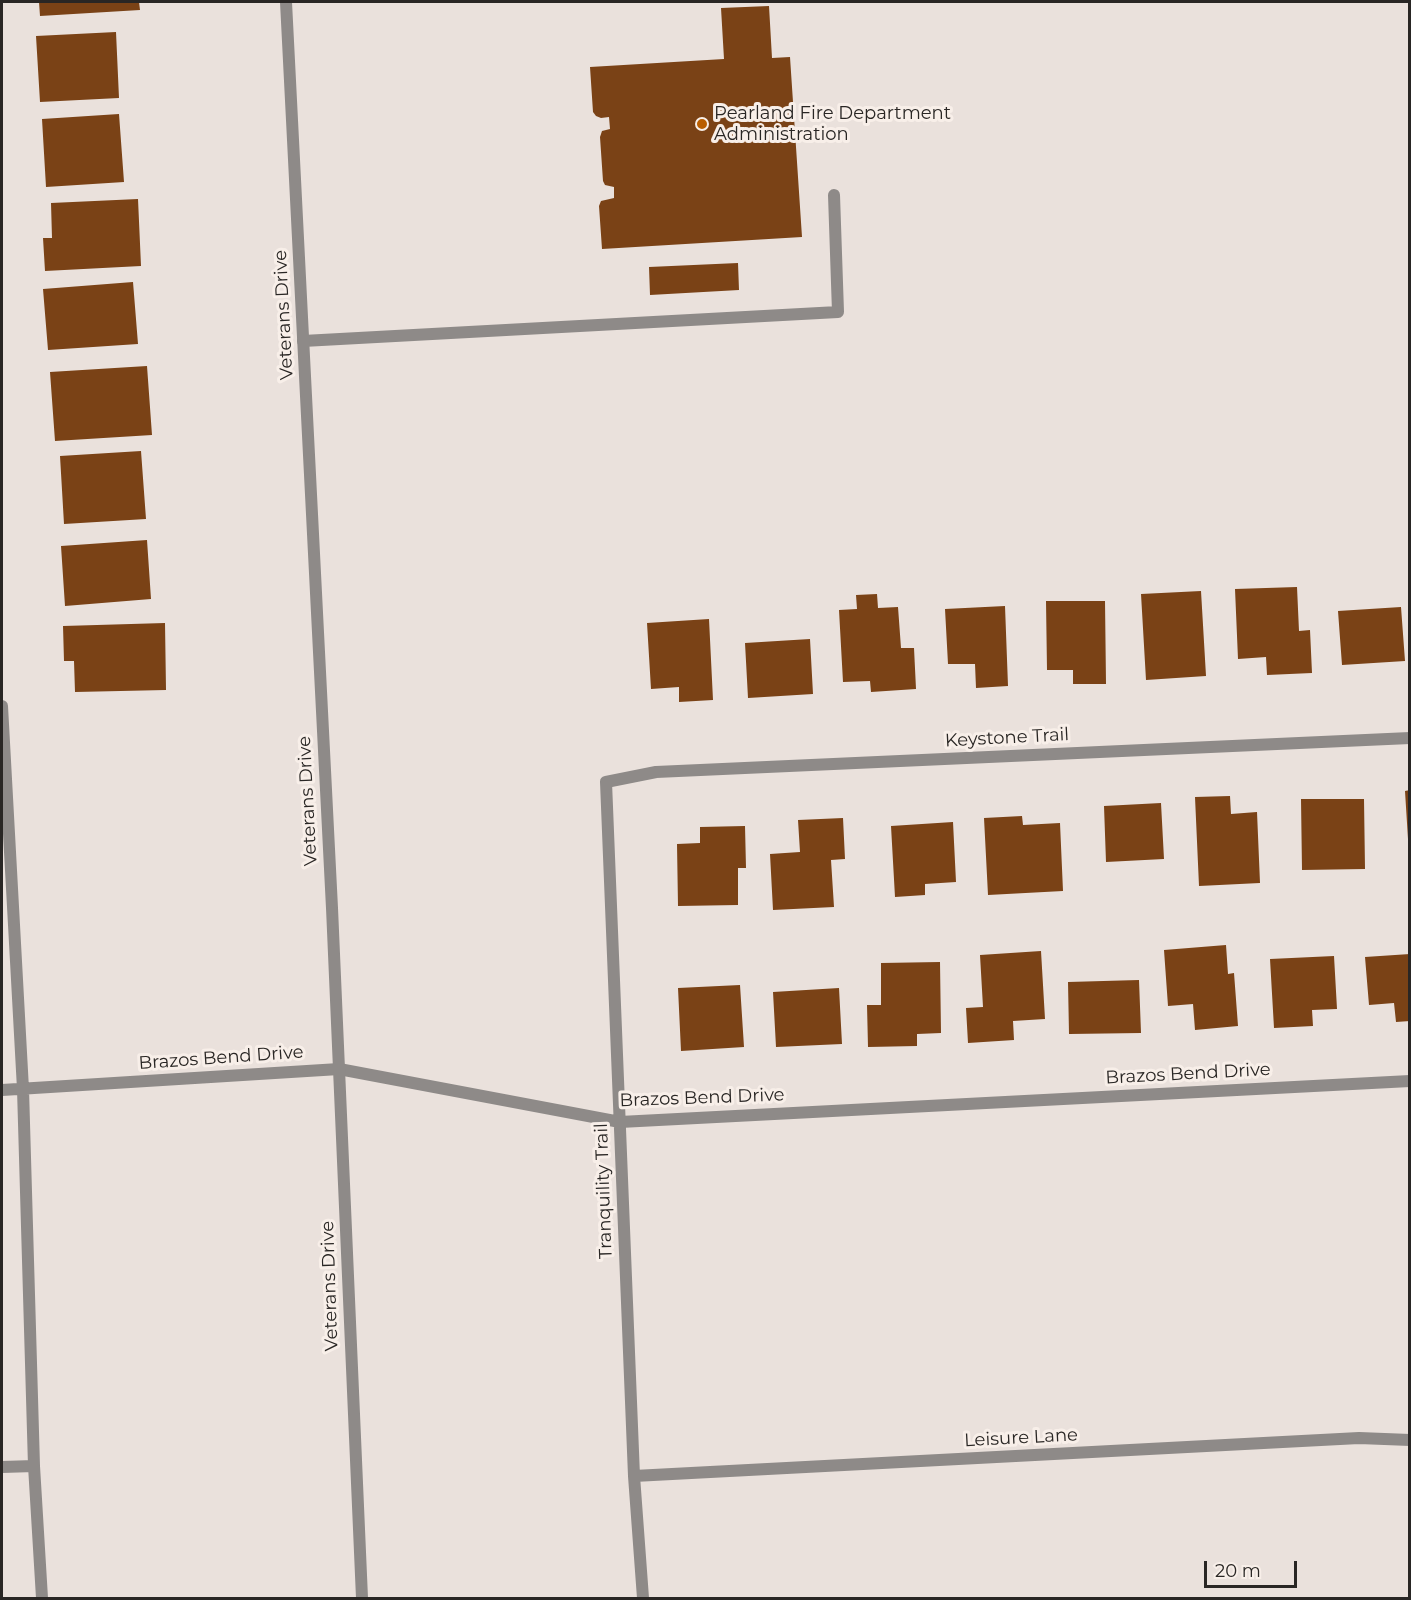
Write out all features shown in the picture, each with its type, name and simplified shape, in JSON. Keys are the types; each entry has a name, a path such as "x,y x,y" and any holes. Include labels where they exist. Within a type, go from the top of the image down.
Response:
{"street":[{"name":"Veterans Drive","path":"286,2 339,1069 362,1599"},
{"path":"303,341 838,312 834,195"},
{"path":"2,709 22,1089 34,1466 42,1599"},
{"name":"Keystone Trail","path":"606,782 656,772 1410,738"},
{"name":"Tranquility Trail","path":"606,782 634,1476 643,1599"},
{"name":"Brazos Bend Drive","path":"2,1090 339,1069 620,1122 1410,1081"},
{"name":"Leisure Lane","path":"634,1476 1359,1438 1410,1440"},
{"path":"2,1467 34,1466"}],"building":[{"path":"39,2 139,2 140,10 40,16"},
{"name":"Pearland Fire Department Administration","path":"769,6 772,58 790,57 802,237 602,249 599,206 601,201 614,198 614,187 605,185 603,181 600,137 602,131 610,129 609,117 601,118 593,112 590,67 724,59 721,8"},
{"path":"116,32 119,98 40,102 36,36"},
{"path":"119,114 124,182 46,187 42,119"},
{"path":"138,199 141,266 45,271 43,238 52,238 51,203"},
{"path":"738,263 739,290 650,295 649,267"},
{"path":"133,282 138,344 48,350 43,289"},
{"path":"147,366 152,435 55,441 50,372"},
{"path":"141,451 146,519 64,524 60,456"},
{"path":"147,540 151,599 65,606 61,546"},
{"path":"1297,587 1299,631 1310,630 1312,673 1267,675 1266,657 1238,659 1235,589"},
{"path":"1201,591 1206,676 1146,680 1141,594"},
{"path":"877,594 878,608 898,607 901,648 914,648 916,689 871,692 870,681 843,682 839,610 857,609 856,595"},
{"path":"1046,601 1105,601 1106,684 1073,684 1073,670 1047,670"},
{"path":"1005,606 1008,686 976,688 975,664 948,664 945,609"},
{"path":"1401,607 1405,661 1342,665 1338,611"},
{"path":"709,619 713,700 679,702 679,687 651,689 647,623"},
{"path":"165,623 166,690 75,692 74,661 64,661 63,626"},
{"path":"810,639 813,694 748,698 745,643"},
{"path":"1410,790 1410,839 1408,839 1405,791"},
{"path":"1230,796 1231,814 1257,812 1260,883 1199,886 1195,797"},
{"path":"1301,799 1364,799 1365,869 1302,870"},
{"path":"1161,803 1164,859 1106,862 1104,806"},
{"path":"1022,816 1023,825 1060,823 1063,891 988,895 984,818"},
{"path":"843,818 845,859 831,860 834,907 773,910 770,854 800,852 798,820"},
{"path":"953,822 956,882 925,884 925,895 895,897 891,826"},
{"path":"745,826 746,868 738,868 738,905 678,906 677,844 700,843 700,827"},
{"path":"1226,945 1228,974 1234,973 1238,1026 1195,1030 1193,1004 1168,1006 1164,950"},
{"path":"1041,951 1045,1019 1013,1021 1014,1040 968,1043 966,1008 983,1007 980,955"},
{"path":"1410,954 1410,1021 1396,1022 1394,1003 1369,1005 1365,957"},
{"path":"1334,956 1337,1009 1312,1010 1313,1026 1274,1028 1270,959"},
{"path":"940,962 941,1033 917,1034 917,1046 868,1047 867,1005 881,1005 881,963"},
{"path":"1139,980 1141,1033 1069,1034 1068,982"},
{"path":"740,985 744,1047 681,1051 678,988"},
{"path":"839,988 842,1044 776,1047 773,992"}],"place":[{"name":"Pearland Fire Department Administration","path":"702,124"}]}
